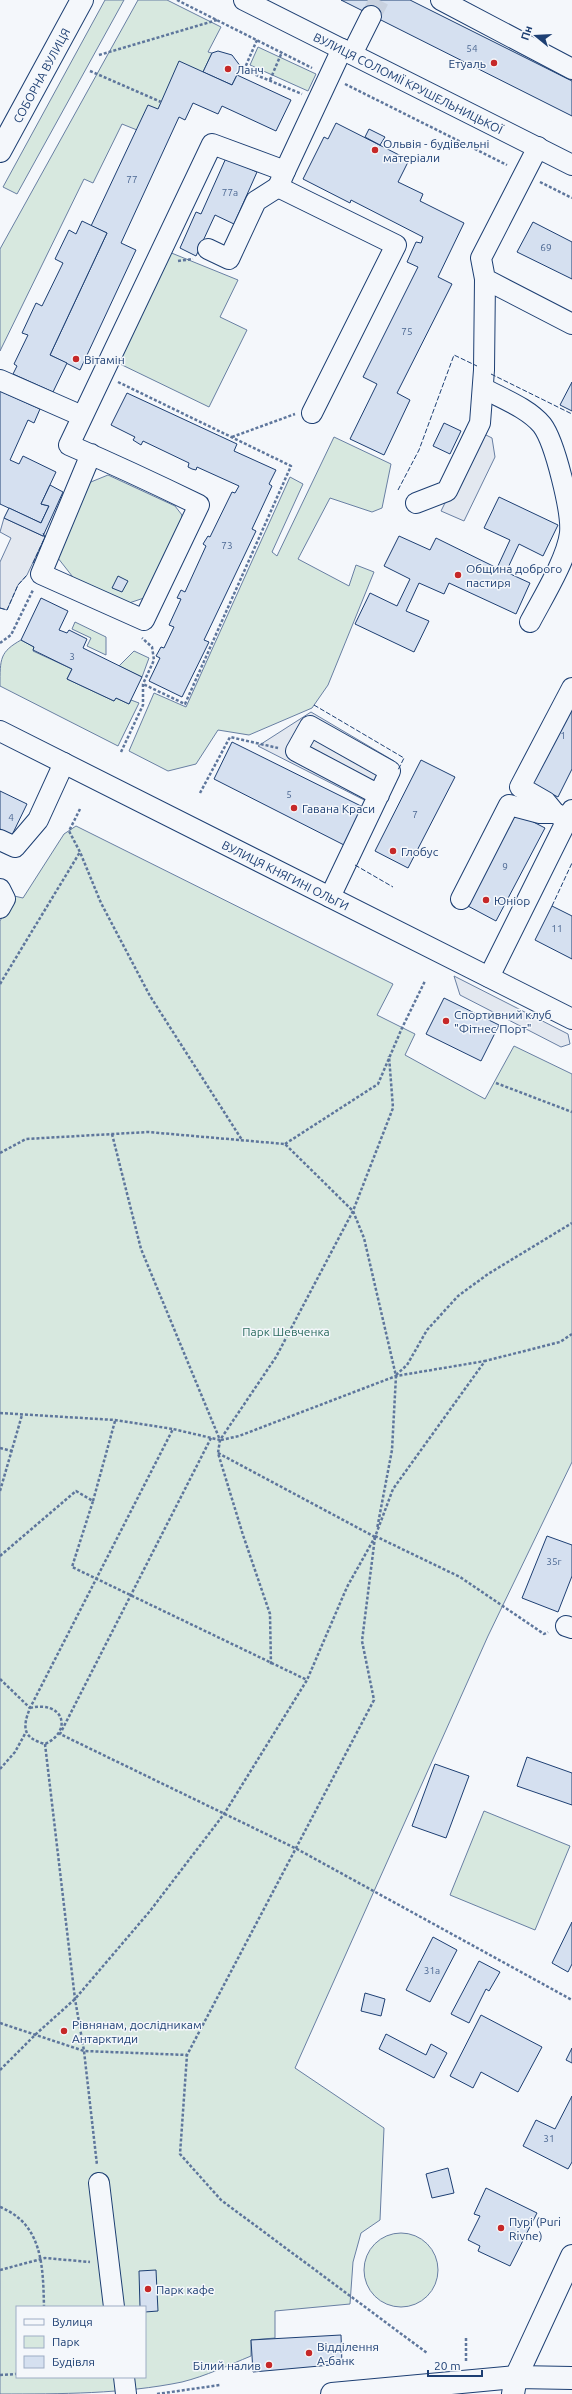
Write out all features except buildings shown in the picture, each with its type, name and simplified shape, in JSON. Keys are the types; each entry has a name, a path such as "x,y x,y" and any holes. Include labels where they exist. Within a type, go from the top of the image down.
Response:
{"main road":[{"name":"СОБОРНА ВУЛИЦЯ","path":"0,151 82,0"},
{"path":"514,2385 572,2256"},
{"path":"332,2394 514,2385 572,2378"}],"street":[{"name":"ВУЛИЦЯ СОЛОМІЇ КРУШЕЛЬНИЦЬКОЇ","path":"244,0 572,164"},
{"path":"441,0 572,69"},
{"path":"201,254 229,258 256,201 281,179 329,76 371,16"},
{"path":"90,454 35,571 144,620 199,505 90,454 69,445 212,144 281,179 396,245 314,409"},
{"path":"416,504 447,491 480,423 483,388 486,278 481,258 538,148"},
{"path":"486,278 572,324"},
{"path":"0,380 82,416"},
{"path":"483,388 529,414 542,425 558,462 566,493 570,533 556,574 530,622"},
{"path":"565,814 520,787 572,688"},
{"path":"330,897 379,795 390,771 310,726 296,751 379,795"},
{"name":"ВУЛИЦЯ КНЯГИНІ ОЛЬГИ","path":"0,731 572,1019"},
{"path":"0,840 15,847 38,820 64,763"},
{"path":"461,899 509,805 540,813 565,814"},
{"path":"489,977 565,814"},
{"path":"0,889 5,899 0,908"},
{"path":"99,2183 114,2306"},
{"path":"124,2378 126,2394"}],"path":[{"path":"177,0 572,198"},
{"path":"99,55 218,20"},
{"path":"257,40 244,70 318,101"},
{"path":"270,80 282,52"},
{"path":"90,71 161,102"},
{"path":"156,263 201,254"},
{"path":"102,375 291,466 185,704 143,684"},
{"path":"232,437 314,409"},
{"path":"0,643 11,635 35,571"},
{"path":"121,752 143,705 143,684 154,660 152,647 138,634 144,620"},
{"path":"200,793 230,737 296,751"},
{"path":"80,809 69,831 80,852 101,903 150,996 242,1140"},
{"path":"0,984 80,852"},
{"path":"0,1153 26,1139 148,1132 285,1144 378,1084 389,1056 425,981"},
{"path":"272,1664 270,1614 243,1535 218,1454 220,1440 276,1357 353,1211 393,1108 389,1056"},
{"path":"496,1083 572,1112"},
{"path":"112,1134 141,1249 220,1440"},
{"path":"285,1144 353,1211 364,1238 396,1376 392,1450 375,1536 362,1641 374,1700 188,2055 180,2154 221,2200 427,2353"},
{"path":"396,1376 407,1365 427,1330 458,1296 488,1274 572,1223"},
{"path":"0,1413 115,1420 173,1429 220,1440 239,1436 396,1376 485,1360 560,1342 572,1334"},
{"path":"0,2070 36,2034 75,1999 150,1912 224,1814 307,1680 347,1587 375,1536 393,1489 485,1360"},
{"path":"0,1491 22,1415"},
{"path":"115,1420 93,1501 72,1567 307,1680"},
{"path":"173,1429 95,1578 30,1708 24,1722 26,1732 34,1741 45,1744 54,1740 60,1734 211,1438"},
{"path":"0,1448 12,1452"},
{"path":"218,1454 375,1536 460,1577 544,1634 569,1627"},
{"path":"0,1556 76,1491 93,1501"},
{"path":"0,1679 30,1708"},
{"path":"30,1708 42,1705 50,1706 56,1711 61,1720 60,1734"},
{"path":"0,1769 15,1752 26,1732"},
{"path":"60,1734 296,1849 572,2000"},
{"path":"45,1744 75,1999 84,2051 99,2183"},
{"path":"0,2023 84,2051 188,2055"},
{"path":"0,2207 23,2220 33,2233 43,2282 44,2306"},
{"path":"0,2270 45,2258 108,2263"},
{"path":"0,2375 16,2374"},
{"path":"157,2394 220,2385"}],"green space":[{"path":"105,0 124,0 17,194 3,187"},
{"path":"138,0 167,0 221,27 208,52 212,53 203,72 137,130 122,124 93,183 84,179 0,351 0,249"},
{"path":"258,47 316,74 308,91 250,65"},
{"path":"169,252 238,280 220,317 247,330 209,407 118,363"},
{"path":"334,437 391,464 382,508 372,512 330,498 298,559 349,586 356,565 374,572 328,685 312,708 249,735 218,730 196,764 168,771 129,751 154,693 186,707 290,477 303,484 272,552 277,556"},
{"path":"108,475 175,506 182,515 181,527 147,597 126,604 76,581 54,553 86,484"},
{"path":"75,622 106,637 106,655 87,646 91,638 72,629"},
{"path":"21,640 34,647 33,651 72,669 67,679 114,701 116,698 129,704 131,700 139,703 118,746 0,686 1,662 5,652"},
{"path":"134,651 149,658 142,677 119,666"},
{"name":"Парк Шевченка","path":"76,826 393,984 377,1015 415,1034 405,1055 485,1099 514,1046 572,1074 572,1462 488,1636 295,2068 384,2128 380,2220 361,2233 353,2262 350,2304 275,2311 275,2338 251,2340 251,2356 191,2380 160,2386 115,2391 0,2394 0,921 14,896 23,898 64,834"},
{"path":"484,1811 570,1846 535,1930 450,1895"},
{"path":"401,2233 415,2236 427,2244 435,2256 438,2270 435,2284 427,2296 415,2304 401,2307 387,2304 375,2296 367,2284 364,2270 367,2256 375,2244 387,2236"}],"shaded area":[{"path":"480,432 492,438 495,457 464,521 441,511"},
{"path":"4,518 45,537 27,575 18,585 7,610 0,608 0,562 11,538 0,532"},
{"path":"311,712 394,761 374,805 258,746"},
{"path":"454,976 568,1034 570,1044 561,1047 460,995"}],"tunnel":[{"path":"371,16 379,0"}],"fence":[{"path":"398,490 419,450 454,355 477,366"},
{"path":"491,374 572,414"},
{"path":"33,563 45,537 43,533"},
{"path":"0,608 7,610 18,585 27,575"},
{"path":"314,705 404,758 398,770"},
{"path":"552,906 572,863"},
{"path":"355,865 393,887"}],"place":[{"name":"Етуаль","path":"494,63"},
{"name":"Ланч","path":"228,69"},
{"name":"Ольвія - будівельні матеріали","path":"375,150"},
{"name":"Вітамін","path":"76,359"},
{"name":"Община доброго пастиря","path":"458,575"},
{"name":"Гавана Краси","path":"294,808"},
{"name":"Глобус","path":"393,851"},
{"name":"Юніор","path":"486,900"},
{"name":"Спортивний клуб \"Фітнес Порт\"","path":"446,1021"},
{"name":"Рівнянам, дослідникам Антарктиди","path":"64,2031"},
{"name":"Пурі (Puri Rivne)","path":"501,2228"},
{"name":"Парк кафе","path":"148,2289"},
{"name":"Відділення А-банк","path":"309,2353"},
{"name":"Білий налив","path":"269,2365"}]}
